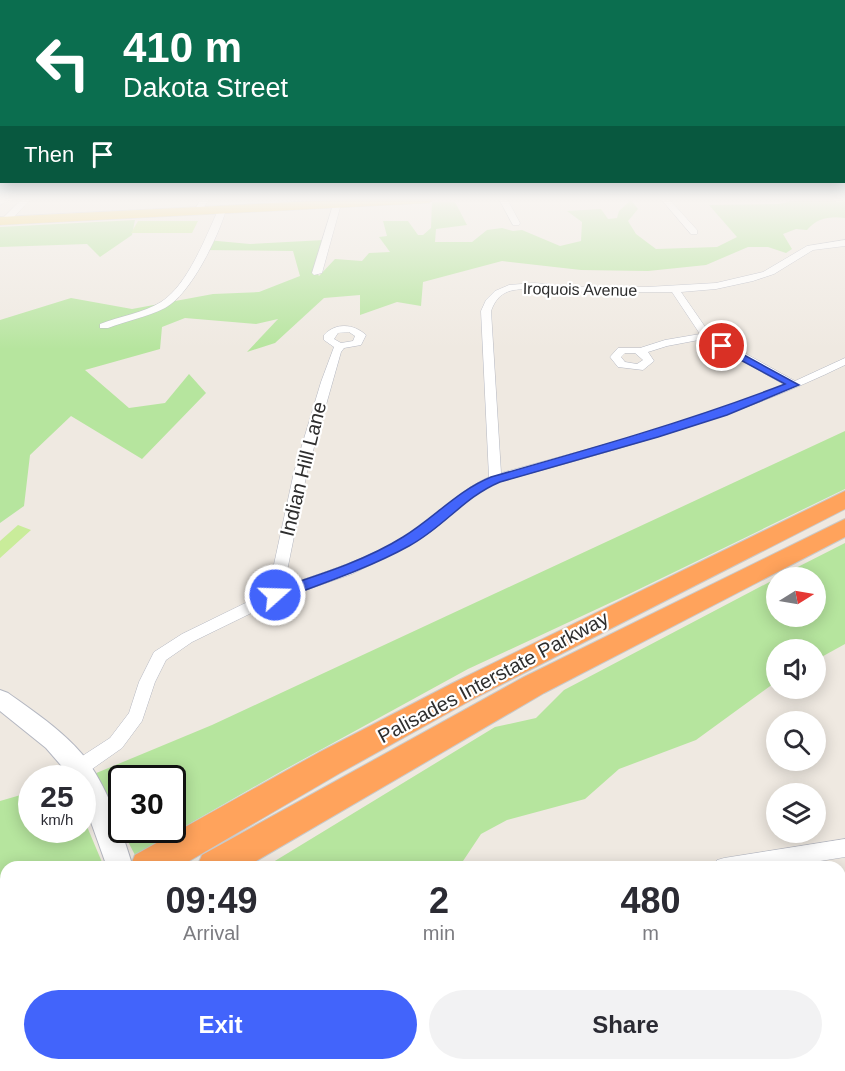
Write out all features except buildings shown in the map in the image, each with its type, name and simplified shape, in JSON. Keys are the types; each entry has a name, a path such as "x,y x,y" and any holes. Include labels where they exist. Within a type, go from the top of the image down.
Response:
{"highway":[{"name":"Palisades Interstate Parkway","path":"158,861 329,763 473,685 845,499"},
{"name":"Palisades Interstate Parkway","path":"225,861 534,685 845,526"}],"street":[{"path":"104,326 171,300 203,249"},
{"path":"317,273 324,249"},
{"name":"Iroquois Avenue","path":"495,479 486,311 488,302 493,296 513,288 528,286 605,290 675,290 749,280 768,273 807,249"},
{"path":"675,290 706,336 794,385"},
{"path":"640,352 665,343 706,336"},
{"name":"Indian Hill Lane","path":"275,595 287,523 311,429 340,346"},
{"path":"83,765 117,742 136,716 147,682 160,656 187,638 275,595 347,570 405,542 428,528 477,487 495,479 654,435 723,412 794,385 845,361"},
{"path":"0,699 49,738 76,765"},
{"path":"96,804 118,861"},
{"path":"762,861 845,848"}],"green space":[{"path":"92,249 112,249 100,257"},
{"path":"202,249 321,249 314,268 319,276 335,259 362,261 369,253 390,252 388,249 743,249 706,265 648,271 581,270 502,261 423,282 421,306 397,302 360,315 360,295 324,298 275,343 247,352 278,319 256,324 185,318 162,327 160,349 85,370 129,408 165,403 189,374 206,393 142,459 71,416 30,455 24,506 0,523 0,320 71,298 132,309 213,294 259,292 300,276 293,251"},
{"path":"774,249 792,249 786,253"},
{"path":"845,431 845,489 468,669 186,826 186,765 116,765 212,725"},
{"path":"18,525 31,530 0,558 0,541"},
{"path":"845,543 845,644 826,654 826,639 766,639 766,689 696,740 619,769 585,799 507,820 481,834 463,861 275,861 495,727 536,718 564,690 766,584 766,627 826,627 826,567 798,567"},
{"path":"108,768 108,802 96,778 96,773"},
{"path":"18,796 18,843 94,843 101,861 0,861 0,801"},
{"path":"129,843 156,843 135,855"}],"route":[{"path":"275,595 347,570 405,542 428,528 477,487 495,479 654,435 794,385 722,346"}]}
